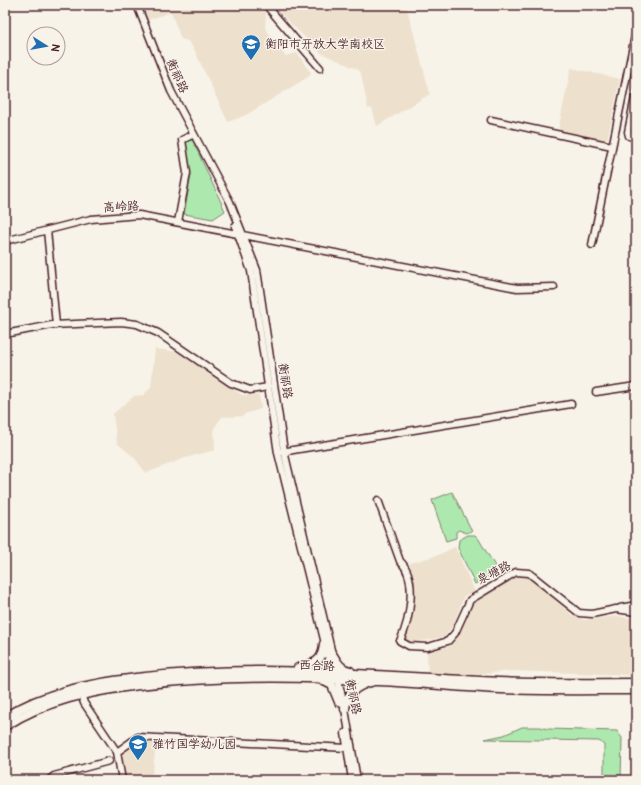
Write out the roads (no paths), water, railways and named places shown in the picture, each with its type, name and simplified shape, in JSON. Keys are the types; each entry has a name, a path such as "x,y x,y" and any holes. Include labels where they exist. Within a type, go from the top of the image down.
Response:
{"main road":[{"path":"288,671 306,666 321,658 324,654 324,644"},
{"path":"332,654 344,670 361,674"},
{"name":"西合路","path":"5,717 39,699 88,686 192,672 288,671 377,680 501,689 636,690"},
{"name":"西合路","path":"5,726 42,706 81,694 140,685 192,680 288,677 313,678 361,674 499,682 636,683"},
{"path":"313,678 332,685 342,706"},
{"path":"342,706 356,688 377,680"}],"street":[{"name":"衡祁路","path":"135,5 169,92 193,134 228,204 257,270 281,452 332,654 357,780"},
{"path":"266,5 320,68"},
{"path":"592,245 636,31"},
{"path":"636,92 628,132 629,136 636,138"},
{"path":"491,120 612,146"},
{"path":"178,222 187,173 182,140 193,134"},
{"name":"高岭路","path":"5,241 91,219 138,215 517,288 554,287"},
{"path":"47,230 56,325"},
{"name":"衡祁路","path":"241,236 251,271 268,387 281,452 324,644 335,675"},
{"path":"5,334 56,325 121,322 137,324 158,333 231,383 250,390 268,387"},
{"path":"596,392 636,386"},
{"path":"281,452 571,404"},
{"name":"泉塘路","path":"378,500 400,560 406,567 409,576 410,597 408,620 400,641 409,646 428,647 448,641 455,633 470,600 516,572 529,573 579,613 592,614 616,609 636,612"},
{"path":"616,609 636,605"},
{"path":"81,694 84,703 117,752 122,780"},
{"name":"衡祁路","path":"342,706 352,780"},
{"path":"117,752 138,737 347,748"},
{"path":"49,780 54,776 109,761"}],"place":[{"name":"衡阳市开放大学南校区","path":"251,61"},
{"name":"雅竹国学幼儿园","path":"138,761"}]}
